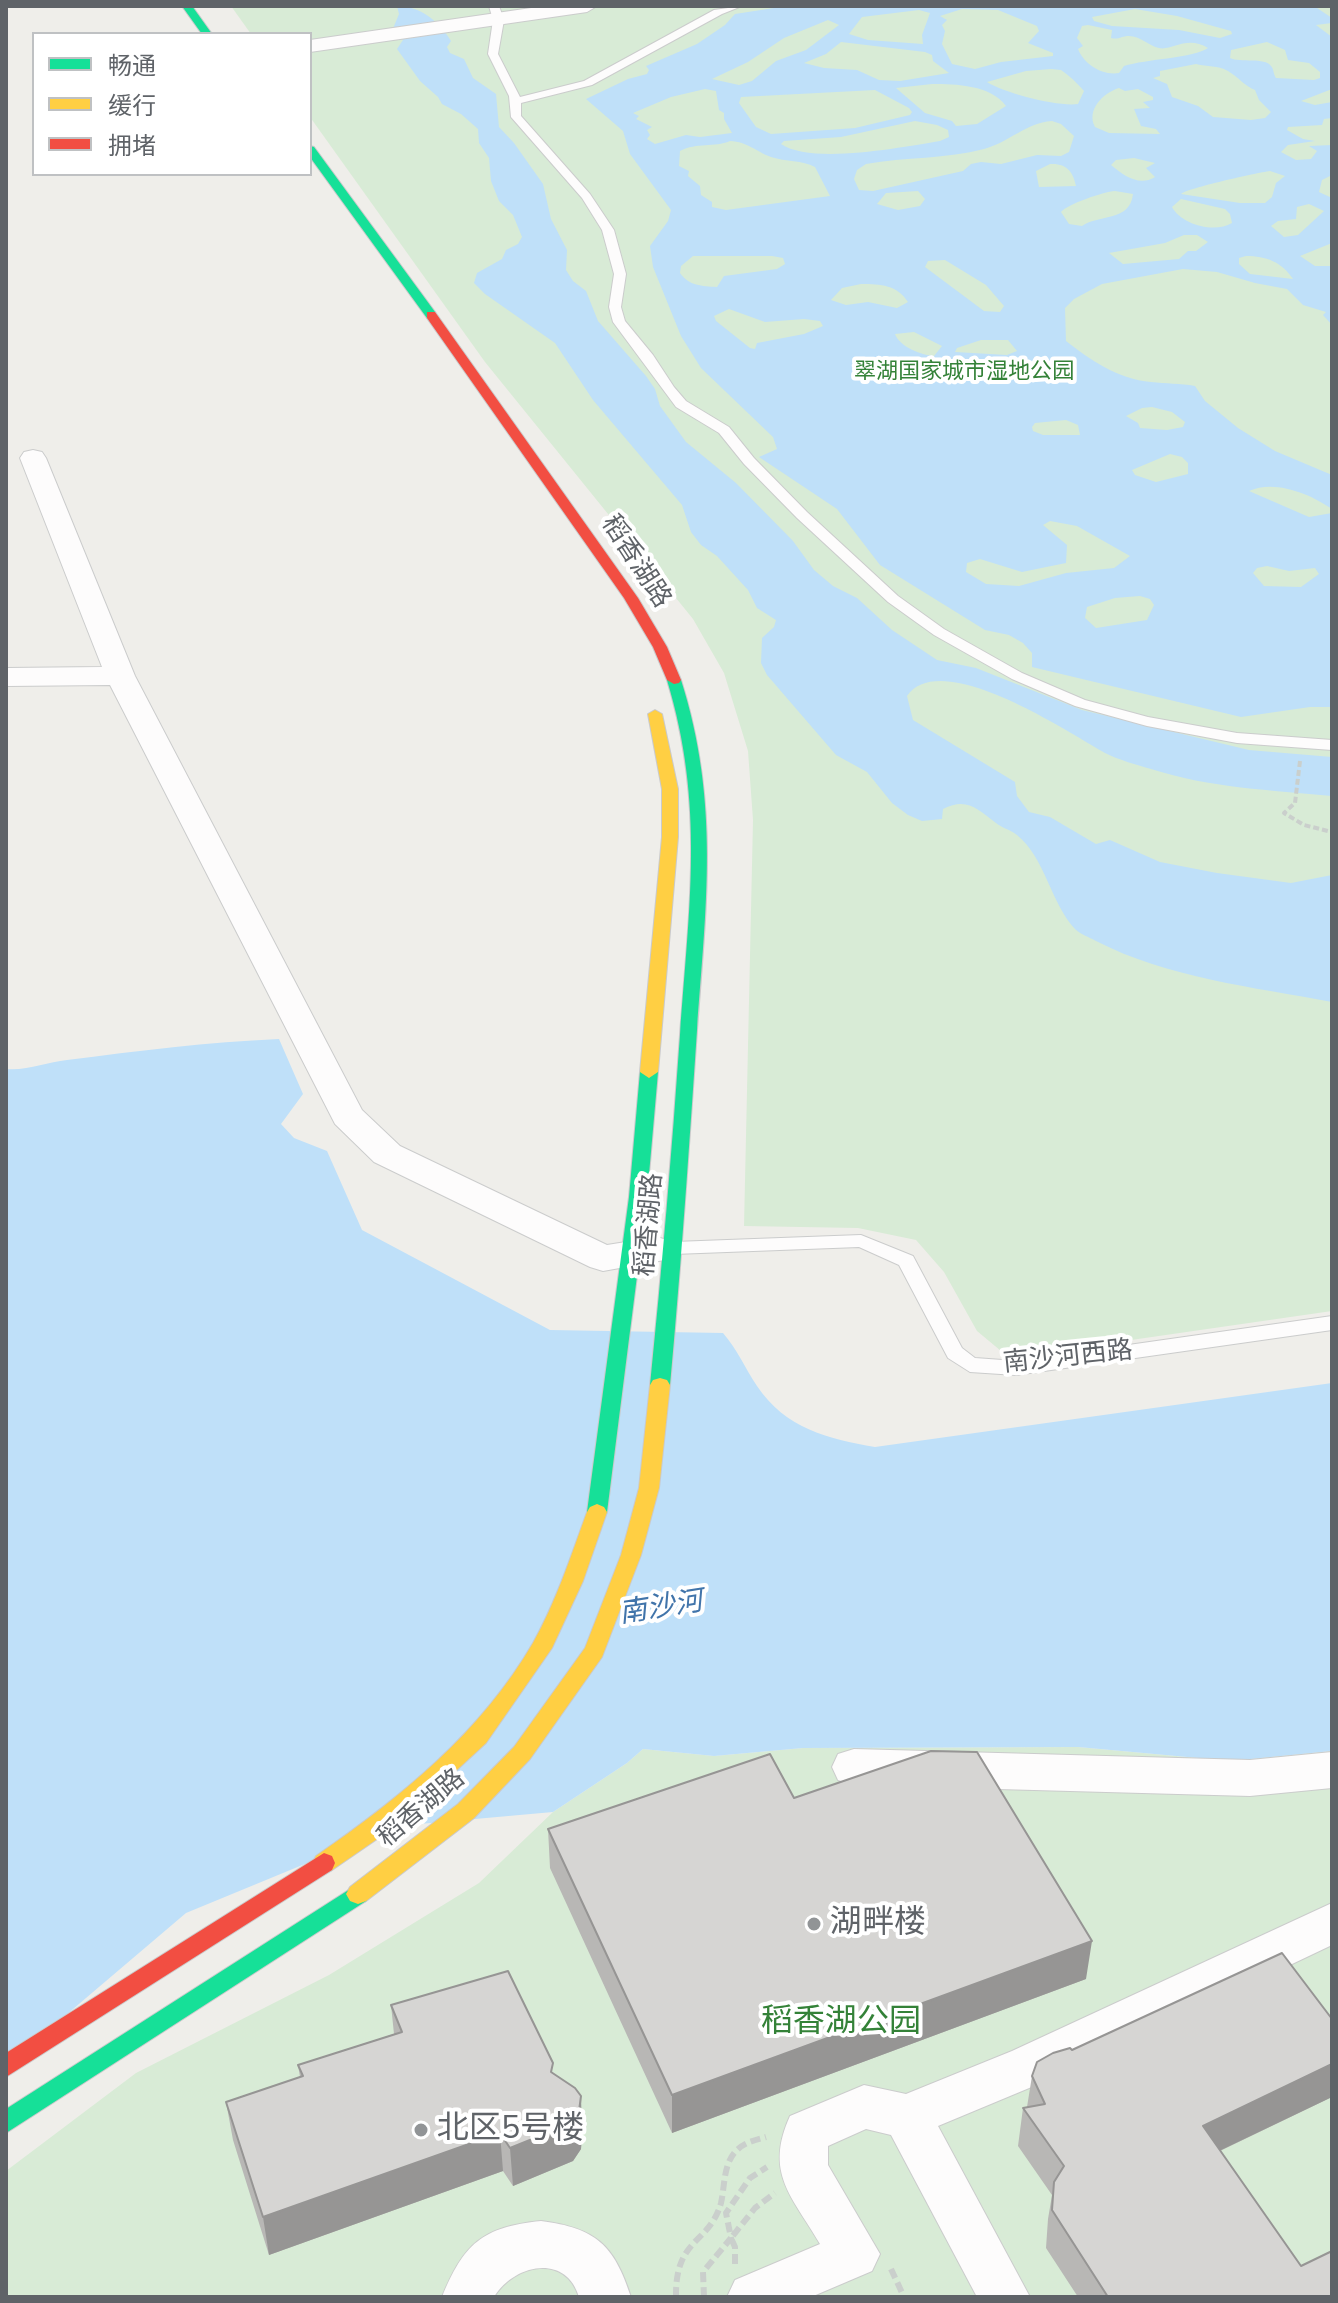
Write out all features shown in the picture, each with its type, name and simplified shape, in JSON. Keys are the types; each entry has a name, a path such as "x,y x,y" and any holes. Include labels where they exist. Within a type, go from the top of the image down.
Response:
{"street":[{"path":"187,6 214,29"},
{"path":"210,6 214,29"},
{"path":"312,46 454,25 500,10 587,6"},
{"name":"稻香湖路","path":"6,2122 136,2035 292,1939 379,1879 466,1811 522,1753 594,1651 631,1555 649,1488 674,1248 689,1055 702,808 698,770 685,713 660,648 620,584 528,447 312,152"},
{"path":"33,458 120,676 348,1116 387,1154 603,1258 674,1248"},
{"path":"6,677 120,676"},
{"name":"稻香湖路","path":"6,2066 95,2007 260,1906 388,1819 478,1737 541,1648 573,1581 596,1518 631,1254 670,837 670,789 661,735 648,691"},
{"path":"854,1767 1250,1778 1332,1770"},
{"path":"744,2283 854,2254 805,2155 864,2107 907,2116 1029,2066 1332,1923"},
{"path":"907,2116 1004,2297"},
{"path":"468,2297 471,2283 484,2265 494,2240 523,2246 561,2248 595,2270 605,2297"}],"lane":[{"path":"518,101 588,83 718,12 737,6"},
{"path":"500,10 493,56 518,101 516,117 586,196 608,230 620,274 615,307 619,322 628,336 649,358 681,404 724,430 749,461 802,515 893,599 939,632 1003,669 1080,703 1237,738 1332,745"},
{"name":"南沙河西路","path":"674,1248 861,1241 906,1261 955,1353 970,1365 1016,1368 1332,1323"}],"path":[{"path":"1301,751 1293,808 1285,815 1304,825 1332,832"},
{"path":"676,2297 677,2265 685,2250 718,2214 728,2162 740,2146 760,2139 805,2155"},
{"path":"704,2297 703,2272 708,2262 762,2201 781,2187 805,2155"},
{"path":"744,2283 726,2213 750,2178 774,2162 805,2155"}],"green space":[{"name":"翠湖国家城市湿地公园","path":"231,6 1332,6 1332,1311 1041,1353 1001,1351 977,1331 944,1272 916,1240 858,1228 744,1226 753,820 748,751 724,673 693,619 485,362 312,120 312,32 250,32"},
{"name":"稻香湖公园","path":"1078,1747 1231,1761 1332,1751 1332,2297 6,2297 6,2171 136,2073 329,1975 479,1883 553,1812 643,1749 714,1756 803,1748"}],"water":[{"path":"397,6 421,12 435,21 451,41 447,47 450,53 464,59 473,78 496,94 499,127 543,184 551,219 567,250 566,270 573,281 586,291 598,321 646,376 655,389 660,406 686,442 736,483 793,541 814,570 833,586 857,598 892,630 937,660 976,668 1082,710 1249,750 1332,757 1332,796 1218,784 1116,758 1035,713 975,687 947,681 924,684 907,696 913,720 1015,782 1017,796 1029,812 1050,817 1096,844 1110,840 1160,862 1291,883 1332,875 1332,1002 1181,973 1096,941 1077,931 1067,918 1035,856 1015,833 965,804 943,809 942,819 922,821 908,815 892,803 867,772 836,755 767,675 761,663 762,638 774,627 776,620 757,608 748,590 717,556 701,545 691,532 682,505 593,400 555,343 474,283 477,273 502,259 506,250 518,244 522,237 513,215 499,201 491,181 489,158 479,143 478,129 461,114 442,104 420,81 397,49 403,40 392,31 399,14"},
{"path":"787,6 1314,6 1332,18 1332,23 1316,25 1332,37 1332,89 1301,101 1315,105 1332,102 1332,118 1324,119 1322,125 1288,127 1287,130 1303,139 1315,141 1288,145 1281,152 1296,160 1311,159 1317,151 1309,146 1332,145 1332,175 1322,180 1319,192 1332,198 1332,243 1300,256 1315,266 1332,266 1332,325 1323,315 1326,312 1303,305 1287,289 1217,272 1183,269 1102,284 1074,299 1065,308 1066,341 1095,362 1139,380 1195,386 1205,401 1238,428 1275,451 1332,475 1332,509 1314,498 1281,487 1249,491 1309,517 1332,513 1332,707 1310,707 1241,717 1032,667 1032,653 1023,643 1009,635 985,630 880,565 837,509 759,457 777,449 773,437 701,368 681,336 653,267 650,246 668,221 671,210 630,154 623,131 586,99 628,79 647,74 649,70 646,66 697,44 725,25 735,14","holes":["962,9 998,10 1037,26 1039,31 1028,43 1053,53 1053,56 1001,62 975,69 952,64 942,44 945,31 942,25 947,20 940,16","1135,9 1177,16 1231,31 1232,34 1220,38 1179,30 1112,26 1094,21 1092,17","919,10 930,13 922,35 923,44 868,40 849,34 862,17","828,20 839,25 806,50 776,61 752,81 739,85 712,79 748,62 784,38","1088,25 1112,30 1111,38 1133,36 1159,48 1187,43 1208,48 1192,54 1124,66 1119,73 1106,73 1094,68 1078,49 1083,46 1077,38 1082,26","841,42 925,52 949,73 900,81 879,80 857,70 804,63 826,54","1267,42 1285,50 1288,60 1309,63 1320,72 1320,78 1276,78 1268,63 1230,58 1231,50","1196,64 1220,68 1255,90 1259,100 1271,112 1265,118 1251,120 1213,117 1198,106 1172,97 1167,84 1153,78 1160,76 1160,71","1051,69 1061,70 1084,91 1078,104 1069,104 1006,90 987,82 1026,71","962,85 991,94 1006,106 977,124 956,126 952,121 925,113 896,88","1119,88 1125,91 1138,89 1153,97 1153,100 1143,102 1150,108 1134,109 1141,126 1156,129 1160,134 1109,133 1095,127 1093,114 1098,103","705,89 716,91 719,110 724,113 732,133 700,137 686,135 655,144 647,139 650,135 647,130 652,127 636,119 639,116 633,113 671,97","875,90 912,112 855,128 771,134 756,127 739,103 741,97","915,121 948,130 949,137 940,141 858,153 814,153 781,144 784,141 841,137","1042,122 1061,124 1074,136 1069,152 1061,156 1037,155 1001,164 981,162 971,164 963,171 873,191 859,190 854,179 857,170 866,164 970,152 993,146","730,141 747,145 771,157 810,165 815,167 830,196 726,210 712,207 712,202 701,195 700,186 688,176 689,171 679,166 680,151","1134,158 1155,163 1146,168 1155,177 1149,180 1137,180 1111,165 1116,160","1056,164 1068,169 1076,186 1039,187 1036,171","1270,171 1285,176 1276,183 1272,197 1265,203 1240,203 1181,194","918,191 925,199 920,206 898,210 877,204 886,193","1115,191 1133,194 1131,203 1120,213 1082,226 1069,224 1061,212 1086,199","1181,199 1225,209 1232,223 1216,228 1190,222 1172,207","1309,204 1324,211 1298,235 1284,237 1271,226 1278,221 1296,219 1297,207","1184,235 1197,235 1208,242 1196,251 1188,251 1179,259 1123,264 1109,253 1165,243","693,256 772,256 783,258 785,264 777,269 724,276 717,287 687,281 680,273 681,266","1239,258 1267,259 1293,279 1250,274 1239,264","945,260 986,285 1004,306 1000,312 984,311 925,267 928,261","868,284 894,289 908,302 897,308 868,302 846,305 831,300 842,288","729,309 765,322 804,319 820,321 823,326 804,334 757,343 755,349 716,321 714,316","914,332 942,346 934,356 912,350 901,343 895,334","981,340 1008,340 1017,351 1007,355 955,352 957,348","1142,408 1172,412 1185,422 1183,427 1167,430 1140,428 1138,423 1126,416","1066,420 1078,425 1080,435 1043,435 1033,431 1035,423","1170,454 1182,457 1188,463 1188,474 1156,482 1135,475 1132,470","1050,521 1077,526 1130,556 1114,568 1066,573 1019,586 986,584 966,572 967,563 980,559 1022,572 1066,563 1067,545 1043,525","1267,566 1289,571 1315,568 1319,574 1301,587 1264,586 1253,573 1257,568","1140,596 1150,599 1154,605 1147,620 1096,628 1085,618 1087,607 1115,598"]},
{"name":"南沙河","path":"279,1039 303,1094 281,1124 294,1138 327,1151 362,1230 550,1330 723,1333 768,1400 794,1422 824,1435 875,1447 1332,1383 1332,1751 1231,1761 1078,1747 803,1748 714,1756 643,1749 553,1812 397,1826 186,1913 6,2066 6,1069 173,1047"}],"building":[{"name":"湖畔楼","path":"931,1751 977,1752 1092,1941 672,2095 548,1829 770,1754 794,1798"},
{"path":"1282,1953 1332,2019 1332,2064 1203,2126 1301,2266 1332,2251 1332,2297 1108,2297 1052,2210 1054,2182 1064,2166 1023,2108 1045,2104 1032,2076 1037,2062 1053,2053 1072,2050"},
{"name":"北区5号楼","path":"508,1971 553,2063 551,2072 575,2088 581,2096 579,2111 572,2123 510,2148 500,2133 263,2217 226,2102 303,2076 298,2065 402,2032 391,2005"}],"traffic: fast":[{"path":"187,6 206,32"},
{"path":"312,152 431,315"},
{"path":"660,1385 696,940 700,852 695,765 687,722 674,680"},
{"path":"597,1512 638,1197 649,1072"},
{"path":"6,2122 358,1894"}],"traffic: slow":[{"path":"649,1072 670,837 670,789 655,714"},
{"path":"358,1894 466,1811 522,1753 594,1651 631,1555 649,1488 660,1385"},
{"path":"324,1863 388,1819 478,1737 541,1648 573,1581 597,1512"}],"traffic: jam":[{"path":"431,315 631,598 660,647 674,680"},
{"path":"6,2066 324,1863"}],"place":[{"name":"湖畔楼","path":"814,1924"},
{"name":"北区5号楼","path":"421,2130"}]}
